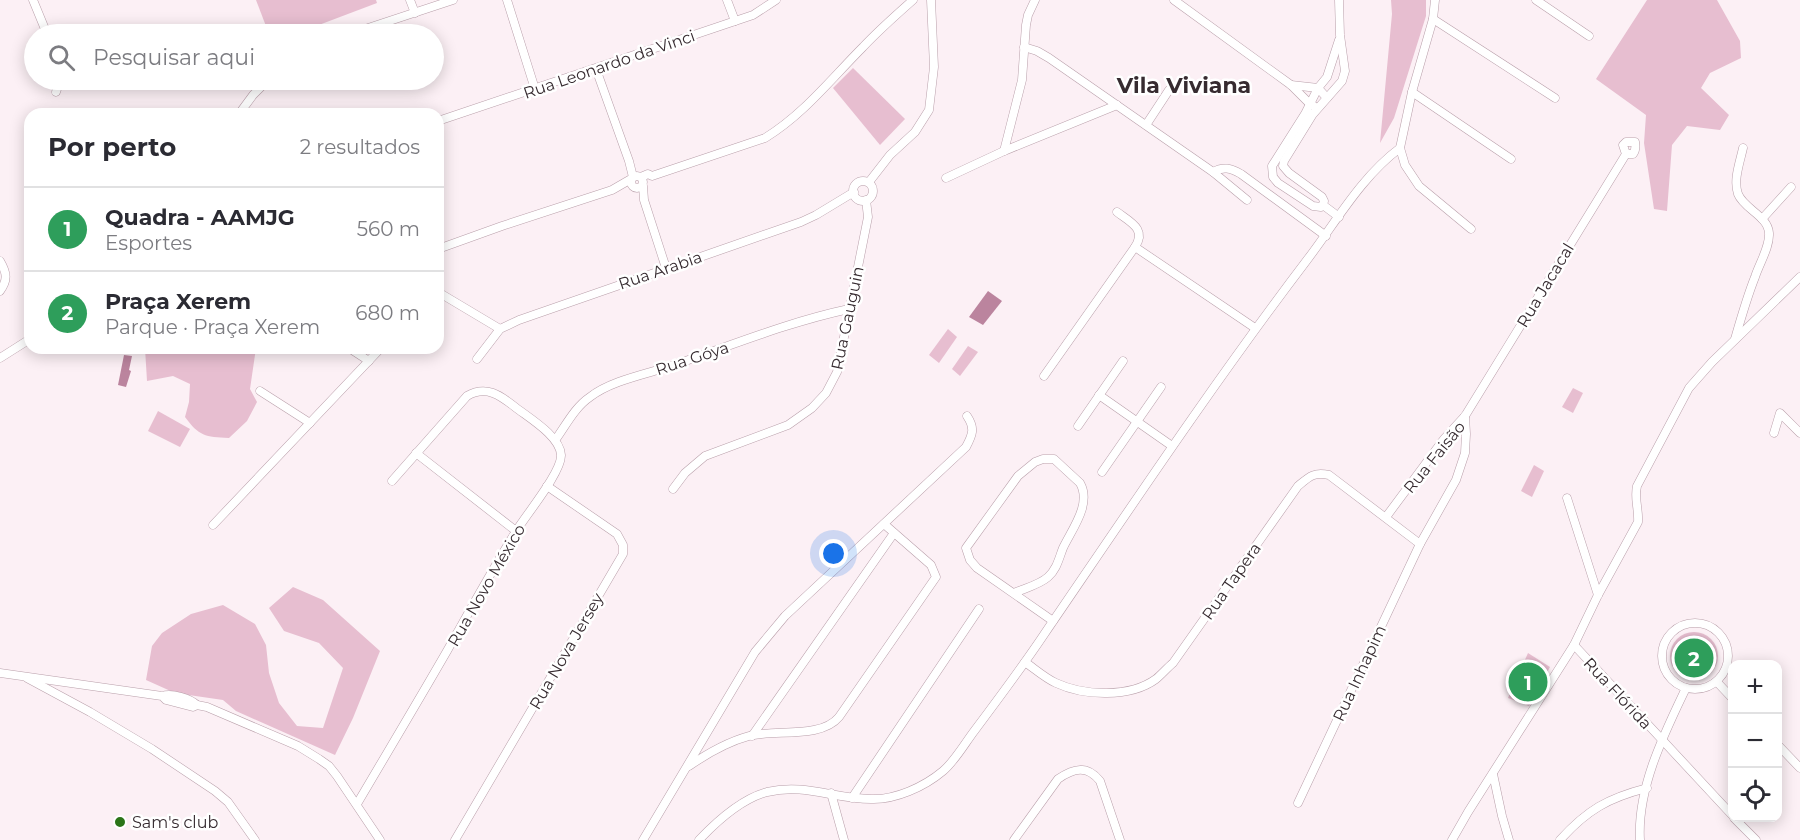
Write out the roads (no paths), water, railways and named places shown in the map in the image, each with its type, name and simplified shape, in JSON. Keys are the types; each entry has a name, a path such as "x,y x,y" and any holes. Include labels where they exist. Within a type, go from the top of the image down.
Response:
{"street":[{"path":"33,0 43,24"},
{"path":"410,0 415,13"},
{"path":"381,24 453,0"},
{"path":"507,0 535,89"},
{"path":"726,0 735,21"},
{"name":"Rua Leonardo da Vinci","path":"444,119 753,15 776,0"},
{"path":"444,247 502,225 612,190 637,181 648,174 652,176 765,138 805,108 864,45 914,0"},
{"name":"Rua Arabia","path":"869,182 890,155 915,132 929,110 934,67 931,0"},
{"path":"1004,151 1022,80 1024,32 1035,0"},
{"path":"1174,0 1291,85 1310,104 1319,107"},
{"path":"1323,205 1322,197 1288,173 1283,166 1319,107 1338,87 1344,75 1339,0"},
{"path":"1435,0 1434,19 1412,92 1400,148 1405,165 1419,186 1471,229"},
{"path":"1536,0 1589,36"},
{"path":"1434,19 1555,98"},
{"path":"1323,205 1318,208 1278,183 1272,174 1272,166 1327,76 1340,35"},
{"path":"1024,47 1049,58 1213,172 1247,200"},
{"path":"1332,63 1344,75"},
{"path":"596,69 629,161 634,165 637,181 666,268"},
{"path":"1291,85 1318,88 1327,98"},
{"path":"243,108 258,90"},
{"path":"1146,125 1168,90"},
{"path":"1412,92 1511,159"},
{"path":"946,178 1004,151 1117,105"},
{"path":"699,840 726,815 748,800 766,793 807,789 873,800 903,793 945,770 1025,662 1255,328 1368,177 1400,148"},
{"path":"1734,341 1769,240 1769,232 1762,219 1738,194 1736,177 1743,148"},
{"name":"Rua Jacacal","path":"1465,416 1626,154"},
{"path":"1213,172 1220,168 1227,168 1241,174 1326,236"},
{"name":"Rua Arabia","path":"477,359 500,329 543,310 801,222 854,192 857,182 869,182 872,185 871,197 866,200"},
{"path":"1762,219 1791,187"},
{"path":"854,192 858,199 866,200"},
{"path":"1309,203 1316,192"},
{"name":"Rua Gauguin","path":"673,489 685,473 705,456 788,425 812,408 826,393 837,372 842,352 868,217 866,200"},
{"path":"1323,205 1339,217"},
{"path":"1044,376 1139,241 1140,235 1137,227 1117,213"},
{"path":"1135,247 1255,328"},
{"path":"0,261 7,278 0,291"},
{"path":"1452,840 1574,645 1638,522 1639,513 1635,494 1646,468 1689,388 1800,277"},
{"path":"444,296 500,329"},
{"name":"Rua Góya","path":"556,440 579,406 590,396 606,388 794,324 849,309"},
{"path":"0,357 24,343"},
{"path":"358,354 369,361"},
{"path":"213,525 375,354"},
{"path":"1078,426 1123,361"},
{"path":"1102,472 1161,387"},
{"path":"260,391 310,423"},
{"path":"392,481 467,396 476,392 496,393 556,440"},
{"path":"1099,395 1172,446"},
{"path":"1774,433 1780,413 1800,433"},
{"path":"643,840 764,639 785,616 966,447 973,430 967,416"},
{"name":"Rua Faisão","path":"1386,517 1451,430 1465,416"},
{"name":"Rua Faisão","path":"1420,544 1456,480 1461,466 1465,453 1465,416"},
{"name":"Rua Novo México","path":"357,804 516,531 560,464 561,457 556,440"},
{"path":"416,453 516,531"},
{"path":"1014,593 1041,582 1050,575 1078,522 1083,488 1054,459 1035,462 1018,476 966,548 970,560 977,568 1053,621"},
{"name":"Rua Tapera","path":"1025,662 1054,683 1081,692 1110,693 1132,689 1154,680 1173,663 1298,486 1309,476 1319,473 1329,475 1420,544"},
{"name":"Rua Nova Jersey","path":"455,840 622,554 623,545 617,534 547,486"},
{"path":"1567,498 1598,595"},
{"path":"686,768 716,749 752,735 823,729 835,723 936,577 931,565 884,524"},
{"path":"752,735 894,533"},
{"name":"Rua Inhapim","path":"1298,803 1420,544"},
{"path":"852,798 979,609"},
{"path":"1700,622 1719,632 1728,652 1728,663 1724,674 1717,682 1707,687 1686,688 1676,683 1668,675 1663,665 1664,643 1678,627 1700,622"},
{"name":"Rua Flórida","path":"1574,645 1728,811"},
{"path":"0,673 162,696 166,700 193,707 197,705 207,707 298,746 329,766 380,840"},
{"path":"27,678 152,749 214,791 228,802 255,840"},
{"path":"1717,682 1728,694"},
{"path":"1640,840 1640,819 1661,740 1686,688"},
{"path":"1782,749 1800,768"},
{"path":"1014,840 1058,779 1075,770 1094,773 1101,781 1120,840"},
{"path":"1493,774 1509,840"},
{"path":"1560,840 1575,823 1597,806 1624,794 1647,788"},
{"path":"831,793 844,840"},
{"name":"Rua Flórida","path":"1739,822 1756,840"}],"place":[{"name":"Praça Xerem","path":"1694,658"},
{"name":"Quadra - AAMJG","path":"1528,682"},
{"name":"Sam's club","path":"120,822"}],"district":[{"name":"Vila Viviana","path":"1184,85"}]}
